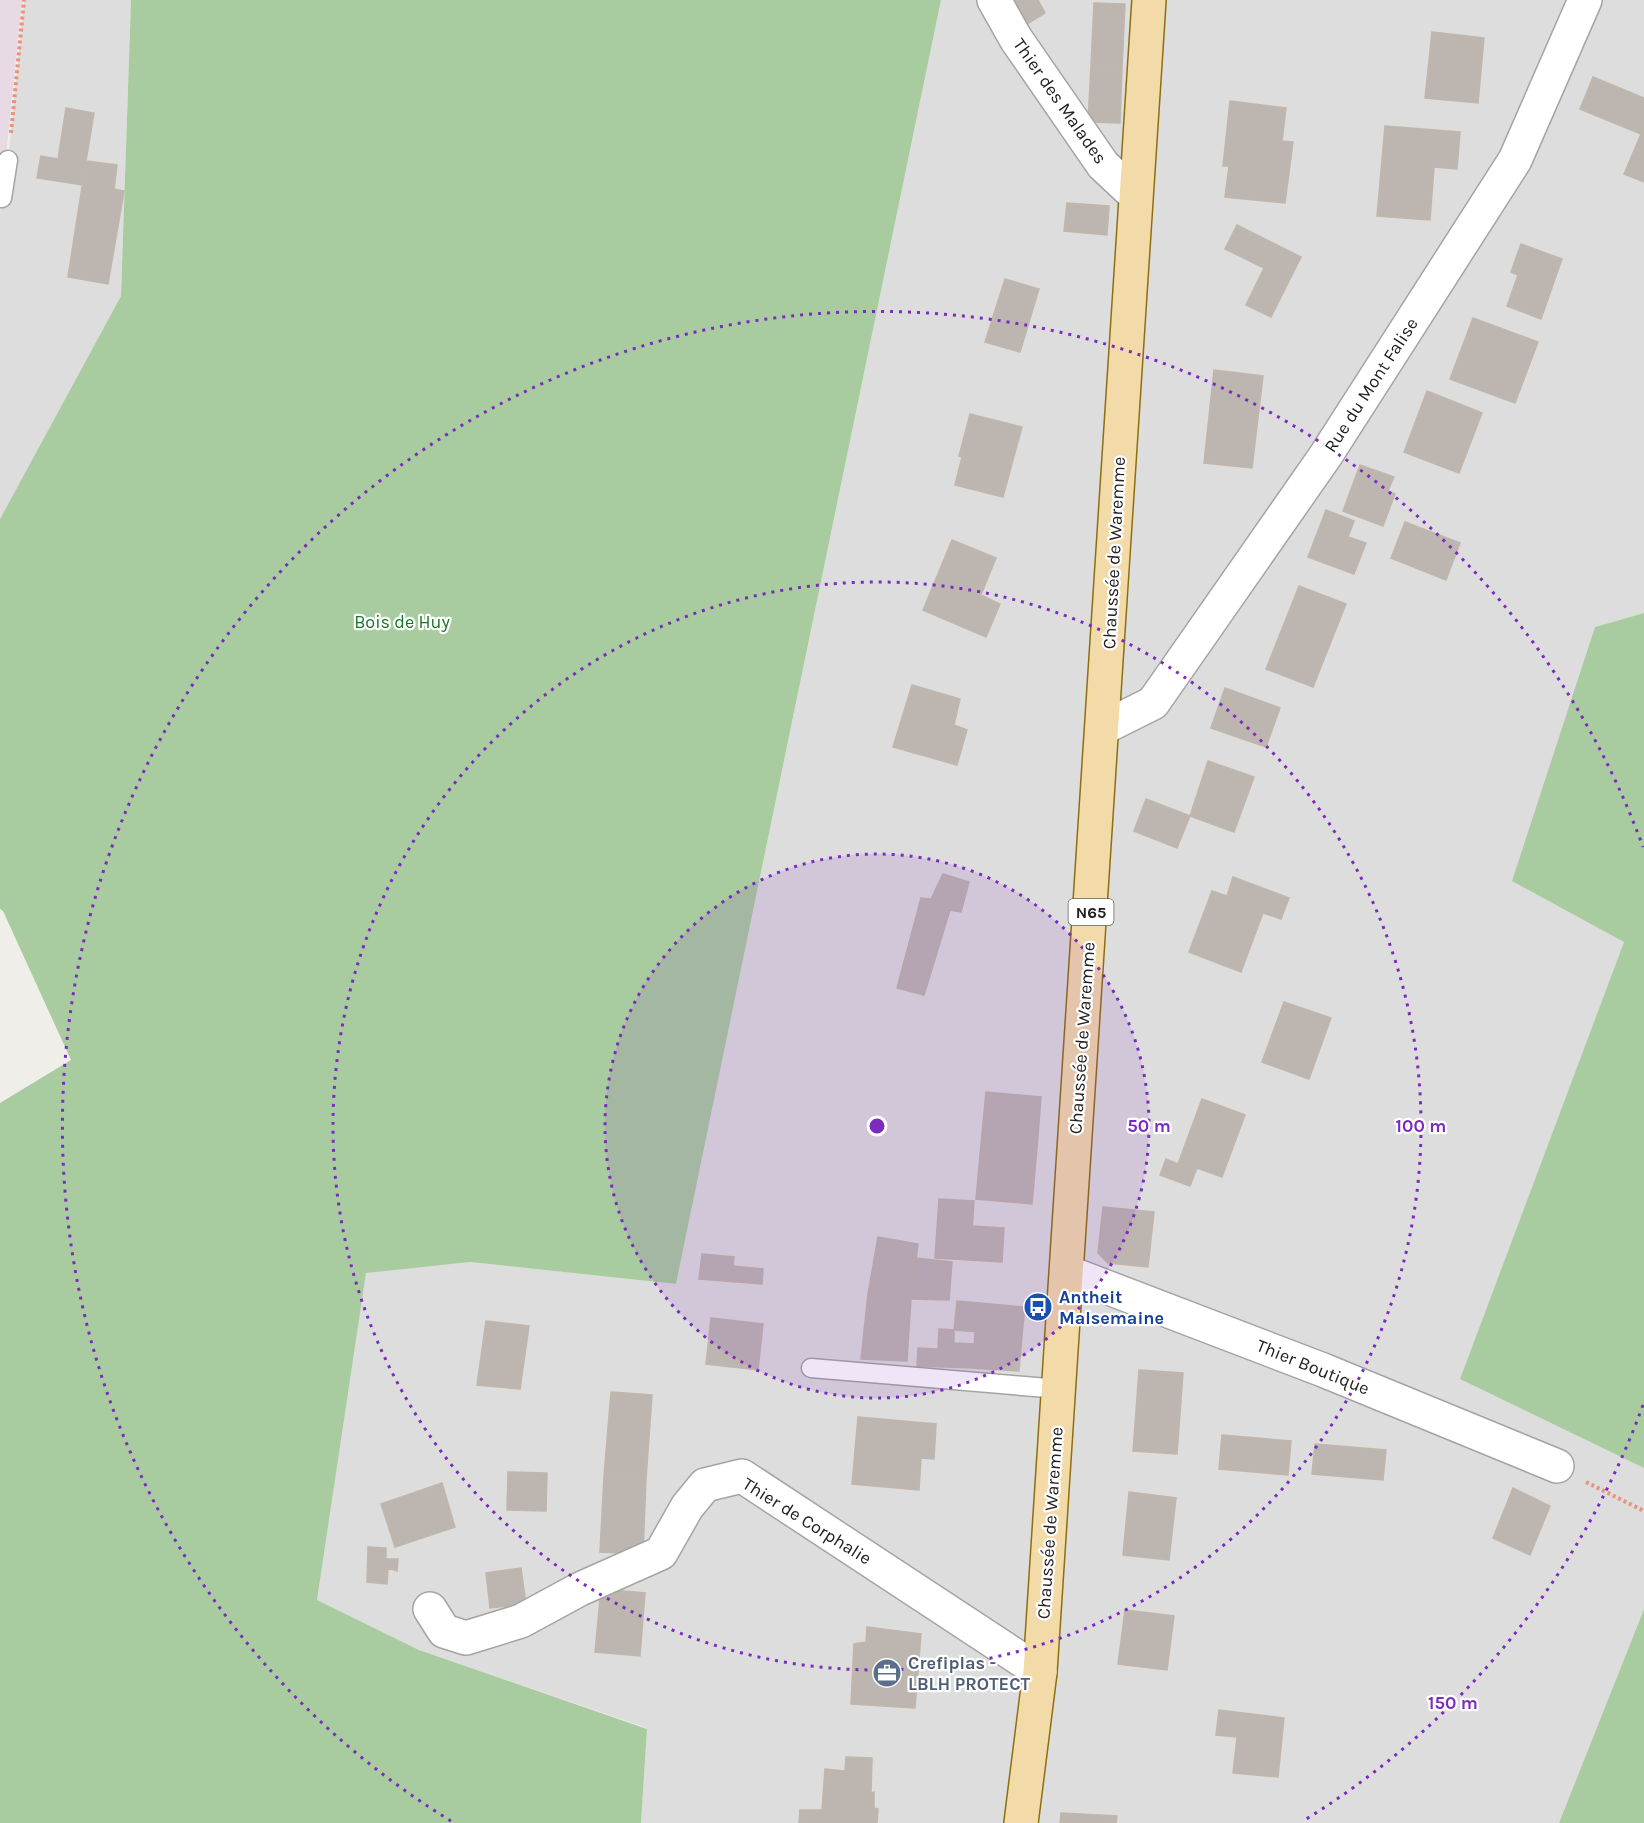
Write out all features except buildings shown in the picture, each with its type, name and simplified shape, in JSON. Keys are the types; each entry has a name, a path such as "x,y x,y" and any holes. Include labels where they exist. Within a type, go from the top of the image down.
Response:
{"main road":[{"name":"Chaussée de Waremme","path":"1021,1823 1040,1672 1149,0"}],"street":[{"name":"Thier des Malades","path":"994,0 1016,39 1103,165 1135,195"},
{"name":"Rue du Mont Falise","path":"1103,728 1153,703 1326,455 1515,160 1585,0"},
{"name":"Thier Boutique","path":"1067,1272 1323,1370 1557,1467"},
{"name":"Thier de Corphalie","path":"430,1610 444,1630 466,1638 521,1621 580,1589 660,1553 687,1507 705,1485 742,1476 1040,1672"}],"lane":[{"path":"0,197 2,198 8,160"},
{"path":"811,1368 1059,1389"}],"path":[{"path":"8,160 24,0"},
{"path":"1557,1467 1644,1512"}],"shaded area":[{"path":"0,0 22,0 0,215"},
{"path":"24,0 131,0 121,296 0,519 0,215 8,160"},
{"path":"941,0 1644,0 1644,613 1595,627 1624,942 1460,1379 1644,1468 1644,1609 1559,1823 641,1823 647,1728 419,1650 317,1600 366,1272 470,1262 676,1284"}],"green space":[{"name":"Bois de Huy","path":"131,0 941,0 676,1284 470,1262 366,1273 317,1600 419,1650 647,1729 641,1823 0,1823 0,1103 71,1060 3,911 0,909 0,519 121,296"},
{"path":"1644,613 1644,1468 1460,1379 1624,942 1512,881 1595,627"},
{"path":"1644,1609 1644,1823 1559,1823"}],"place":[{"name":"Antheit Malsemaine","path":"1038,1307"},
{"name":"Crefiplas - LBLH PROTECT","path":"887,1673"}]}
